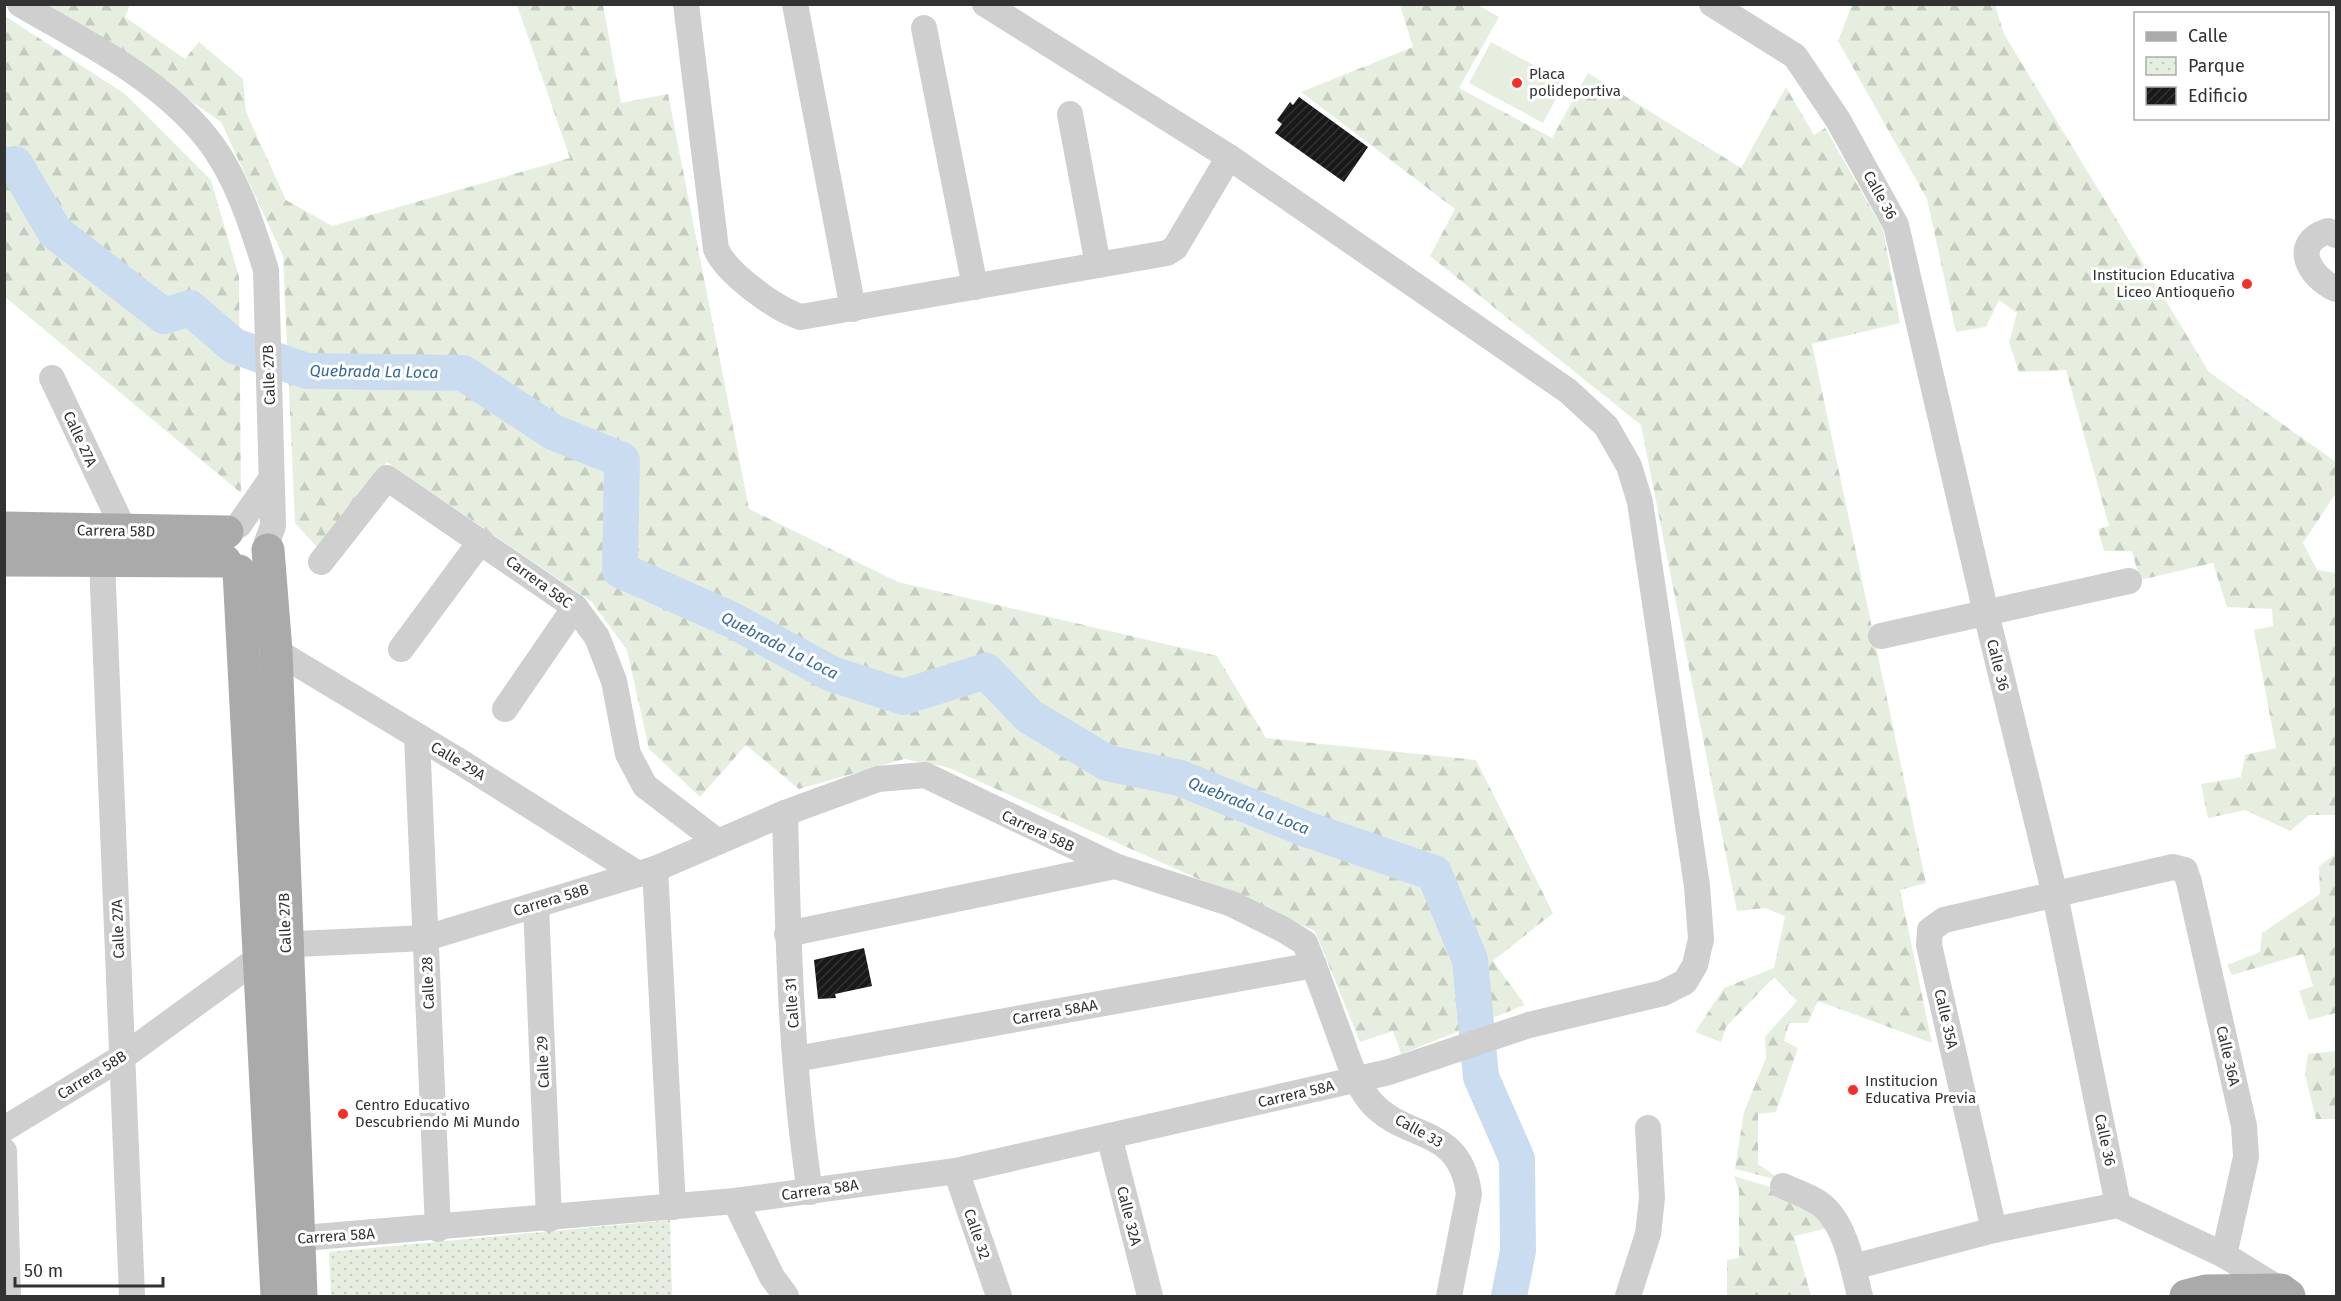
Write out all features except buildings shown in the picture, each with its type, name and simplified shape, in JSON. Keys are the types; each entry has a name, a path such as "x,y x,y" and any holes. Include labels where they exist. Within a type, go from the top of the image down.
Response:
{"main road":[{"name":"Carrera 58D","path":"6,524 125,532 232,547"},
{"path":"232,547 248,571 261,564 267,546"},
{"name":"Calle 27B","path":"267,546 276,651 274,954 287,1240 301,1296"},
{"name":"Carrera 58D","path":"4,560 102,561 232,547"},
{"name":"Calle 27B","path":"232,547 274,954"},
{"name":"Calle 27B","path":"278,1296 287,1240"},
{"path":"2186,1296 2206,1291 2285,1293"}],"street":[{"name":"Calle 27B","path":"20,4 123,65 172,102 207,138 233,183 266,270 273,526 267,546"},
{"path":"686,4 716,249 722,262 791,314 801,317 1167,253 1175,248 1229,157"},
{"path":"795,4 853,309"},
{"name":"Carrera 58A","path":"287,1240 549,1219 735,1201 956,1171 1389,1072 1529,1024 1663,993 1685,982 1695,965 1701,939 1697,886 1640,502 1629,466 1606,426 1568,392 1229,157 985,4"},
{"name":"Calle 36","path":"1712,4 1795,56 1838,120 1896,225 1986,613 2055,894 2118,1205"},
{"path":"924,28 975,287"},
{"path":"1070,114 1098,265"},
{"path":"2337,235 2328,231 2319,233 2312,240 2307,260 2308,267 2317,279 2337,289"},
{"name":"Calle 27A","path":"52,378 125,532"},
{"name":"Carrera 58C","path":"321,562 387,478 575,607 597,637 614,681 628,754 645,786 717,841"},
{"path":"232,547 271,480"},
{"path":"401,649 481,541"},
{"name":"Calle 27A","path":"102,561 132,1296"},
{"path":"1881,636 2129,581"},
{"path":"505,709 575,607"},
{"name":"Calle 29A","path":"276,651 646,872"},
{"name":"Calle 28","path":"417,737 438,1228"},
{"name":"Carrera 58B","path":"4,1130 123,1056 249,965 297,944 426,938 646,872 785,813 878,779 925,775 1115,866 1232,904 1305,943 1356,1080"},
{"name":"Calle 31","path":"785,813 788,934 796,1059 810,1192"},
{"name":"Carrera 58B","path":"788,934 1115,866"},
{"name":"Calle 36A","path":"2055,894 2173,867 2185,870 2244,1126 2246,1157 2224,1255"},
{"path":"646,872 673,1207"},
{"name":"Calle 35A","path":"1994,1230 1929,945 1930,930 1944,920 2055,894"},
{"name":"Calle 29","path":"536,905 549,1219"},
{"name":"Carrera 58AA","path":"796,1059 1314,965"},
{"name":"Calle 33","path":"1356,1080 1372,1103 1393,1118 1445,1144 1467,1177 1469,1194 1449,1296"},
{"path":"1628,1296 1648,1234 1652,1198 1648,1128"},
{"name":"Calle 32A","path":"1109,1136 1150,1296"},
{"path":"4,1151 8,1296"},
{"name":"Calle 32","path":"956,1171 999,1296"},
{"path":"1783,1186 1824,1207 1835,1220 1853,1267 1860,1296"},
{"path":"735,1201 772,1277 786,1296"},
{"path":"1853,1267 1994,1230 2118,1205 2224,1255 2285,1293"}],"green space":[{"path":"47,5 130,5 125,17 185,59 199,42 243,79 246,112 286,200 332,226 570,158 517,5 603,5 621,103 668,94 749,509 898,582 1217,656 1266,738 1476,760 1553,913 1493,961 1525,1005 1401,1054 1393,1031 1360,1042 1315,931 947,767 904,759 799,789 746,745 700,797 649,749 627,650 592,602 387,462 317,547 295,523 283,256 221,122 106,42"},
{"path":"1400,5 1478,5 1499,17 1459,88 1552,138 1588,73 1741,168 1786,87 1814,135 1825,128 1883,229 1900,323 1812,344 1926,883 1900,890 1932,1043 1818,1001 1808,1023 1789,1023 1784,1041 1798,1048 1776,1112 1758,1114 1758,1164 1782,1181 1735,1169 1744,1112 1766,1058 1765,1037 1797,1001 1774,977 1726,1027 1721,1042 1695,1032 1724,988 1774,968 1785,916 1765,908 1737,911 1641,425 1430,256 1455,209 1301,92 1413,47"},
{"path":"1852,5 1995,5 2004,34 2209,372 2336,462 2336,493 2303,543 2317,570 2336,573 2336,815 2309,815 2290,831 2245,810 2208,818 2201,784 2241,777 2245,755 2276,748 2254,630 2273,626 2272,609 2227,607 2213,563 2140,580 2132,551 2104,551 2098,529 2109,526 2066,370 2019,372 2009,342 2017,313 1999,300 1986,327 1956,332 1927,199 1838,41"},
{"path":"5,16 125,94 211,180 239,277 241,493 5,297"},
{"name":"Placa polideportiva","path":"1491,42 1565,82 1543,123 1469,83"},
{"path":"2336,818 2336,1013 2309,1020 2299,991 2313,986 2303,954 2232,975 2227,965 2260,952 2262,933 2320,894 2319,866 2334,855"},
{"path":"2336,1051 2336,1122 2335,1119 2316,1119 2305,1074 2308,1054"},
{"path":"1734,1176 1790,1193 1833,1227 1794,1236 1811,1296 1727,1296 1727,1260 1739,1258 1739,1191"},
{"path":"670,1220 672,1296 331,1296 329,1252"}],"waterway":[{"name":"Quebrada La Loca","path":"4,166 15,164 55,232 164,316 190,308 234,346 307,371 463,373 553,432 622,460 620,570 732,620 832,674 903,697 986,671 1029,716 1107,763 1180,778 1306,829 1434,873 1470,960 1481,1077 1517,1159 1518,1251 1509,1296"}],"place":[{"name":"Placa polideportiva","path":"1517,83"},
{"name":"Institucion Educativa Liceo Antioqueño","path":"2247,284"},
{"name":"Institucion Educativa Previa","path":"1853,1090"},
{"name":"Centro Educativo Descubriendo Mi Mundo","path":"343,1114"}]}
